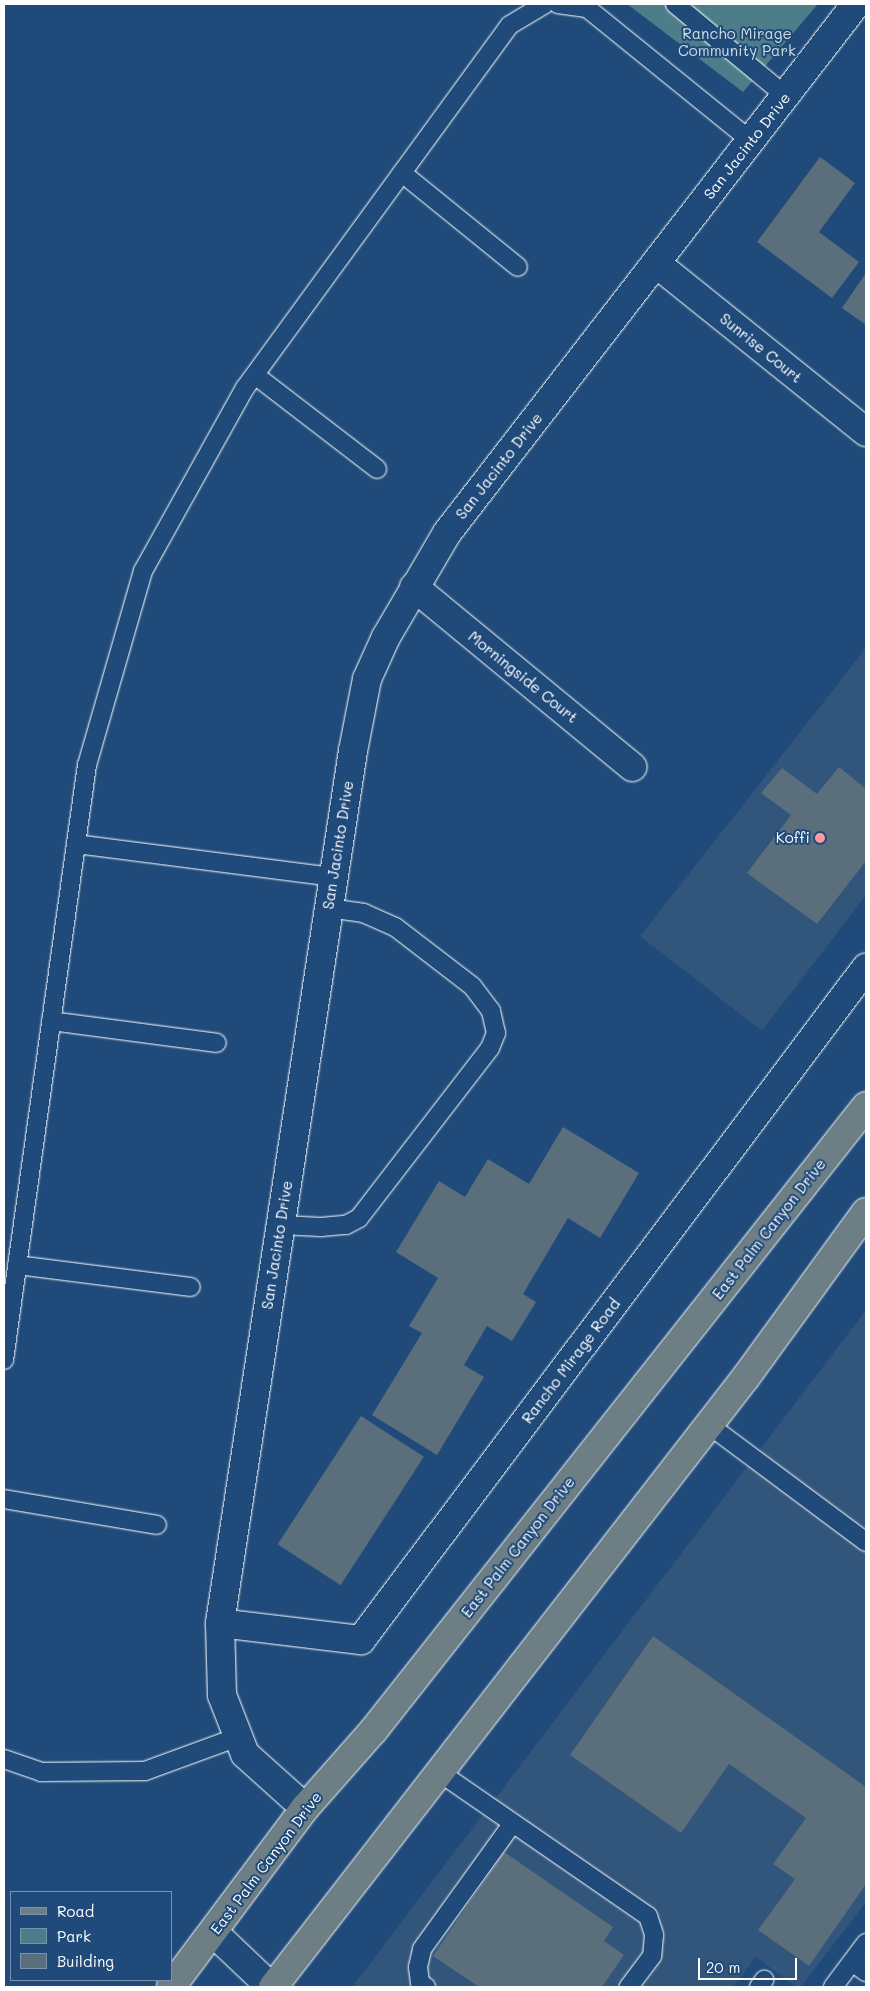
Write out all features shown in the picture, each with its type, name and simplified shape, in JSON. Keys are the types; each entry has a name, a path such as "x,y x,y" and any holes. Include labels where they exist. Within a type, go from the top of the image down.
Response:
{"main road":[{"name":"East Palm Canyon Drive","path":"171,1987 214,1933 306,1808 373,1731 866,1106"},
{"path":"272,1987 708,1425 866,1212"}],"street":[{"name":"San Jacinto Drive","path":"306,1808 245,1754 222,1695 220,1622 328,908 353,751 367,679 386,637 447,533 856,4"},
{"name":"Sunrise Court","path":"656,264 866,432"},
{"name":"Morningside Court","path":"414,588 632,766"},
{"name":"Rancho Mirage Road","path":"220,1622 361,1640 866,968"},
{"path":"214,1933 272,1987"}],"lane":[{"path":"4,1360 87,765 143,571 245,388 510,24 545,4"},
{"path":"558,4 587,8 751,141"},
{"path":"675,4 786,96"},
{"path":"402,173 518,267"},
{"path":"255,375 377,468"},
{"path":"76,844 333,877"},
{"path":"280,1225 337,1225 346,1224 359,1218 490,1048 496,1033 492,1011 472,986 395,927 364,913 328,908"},
{"path":"51,1021 217,1043"},
{"path":"17,1265 191,1287"},
{"path":"708,1425 866,1542"},
{"path":"4,1499 157,1525"},
{"path":"4,1759 41,1772 145,1771 238,1737"},
{"path":"439,1772 648,1916 654,1935 652,1956 629,1987"},
{"path":"426,1987 420,1983 418,1967 422,1949 513,1823"},
{"path":"833,1987 859,1967 866,1943"}],"shaded area":[{"path":"866,648 866,895 762,1031 640,936"},
{"path":"866,1310 866,1902 801,1987 796,1987 756,1957 733,1987 352,1987"}],"green space":[{"name":"Rancho Mirage Community Park","path":"627,4 818,4 743,92"}],"building":[{"path":"820,157 855,183 819,232 859,262 832,298 757,242"},
{"path":"866,273 866,325 842,308"},
{"name":"Koffi","path":"839,767 866,789 866,861 817,924 747,873 791,815 761,793 782,768 817,794"},
{"path":"563,1127 639,1173 600,1238 568,1218 523,1294 536,1302 512,1341 487,1326 464,1365 484,1377 437,1455 372,1415 422,1333 409,1326 438,1278 396,1252 439,1181 465,1197 488,1159 529,1184"},
{"path":"361,1416 424,1457 341,1585 278,1544"},
{"path":"653,1636 866,1787 866,1884 809,1966 758,1930 795,1879 773,1864 806,1818 729,1764 681,1833 570,1755"},
{"path":"504,1852 613,1927 604,1941 624,1955 602,1987 479,1987 433,1956"}],"place":[{"name":"Koffi","path":"820,838"}]}
